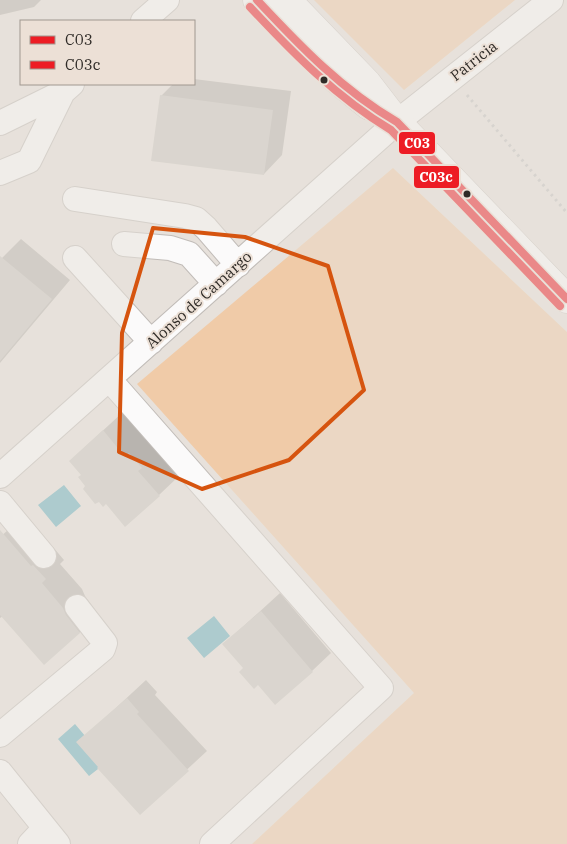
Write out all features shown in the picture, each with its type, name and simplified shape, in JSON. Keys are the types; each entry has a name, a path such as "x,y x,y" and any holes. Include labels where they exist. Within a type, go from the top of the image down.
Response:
{"main road":[{"path":"257,0 349,92 397,122"},
{"path":"287,0 367,83 397,122 567,299"}],"street":[{"path":"144,20 167,0"},
{"name":"Patricia","path":"397,122 552,0"},
{"path":"0,123 68,88"},
{"path":"0,173 29,161 68,88"},
{"name":"Alonso de Camargo","path":"0,476 397,122"},
{"path":"76,199 185,216 196,220 206,228 238,264"},
{"path":"124,244 170,248 189,254 216,284"},
{"path":"75,258 151,342"},
{"path":"109,379 381,688 212,844"},
{"path":"0,503 44,556"},
{"path":"0,735 103,649 105,642 77,607"},
{"path":"0,772 44,839"}],"path":[{"path":"466,92 567,213"}],"highlighted area":[{"path":"153,228 245,237 328,266 364,390 289,460 202,489 119,452 122,333"}],"shaded area":[{"path":"314,0 515,0 404,90"},
{"path":"393,168 567,332 567,844 252,844 414,693 137,384"}],"water":[{"path":"64,485 81,506 56,527 38,505"},
{"path":"214,616 230,636 204,658 187,638"},
{"path":"75,724 107,762 89,776 58,739"}],"building":[{"path":"160,95 273,110 264,175 151,161"},
{"path":"0,256 52,299 0,361"},
{"path":"103,430 125,457 129,453 142,468 138,471 160,496 125,527 106,504 103,507 99,502 95,504 83,489 85,486 78,477 81,475 69,461"},
{"path":"0,530 31,566 33,565 46,579 42,583 63,608 80,633 44,665 0,615"},
{"path":"261,611 313,672 275,705 258,685 254,689 239,672 243,668 222,644"},
{"path":"127,698 139,712 137,714 189,771 140,815 76,742"}],"transit line":[{"name":"C03","path":"257,0 322,66 358,96 397,122 567,299"},
{"name":"C03c","path":"250,7 282,41 334,89 391,130 560,306"}]}
